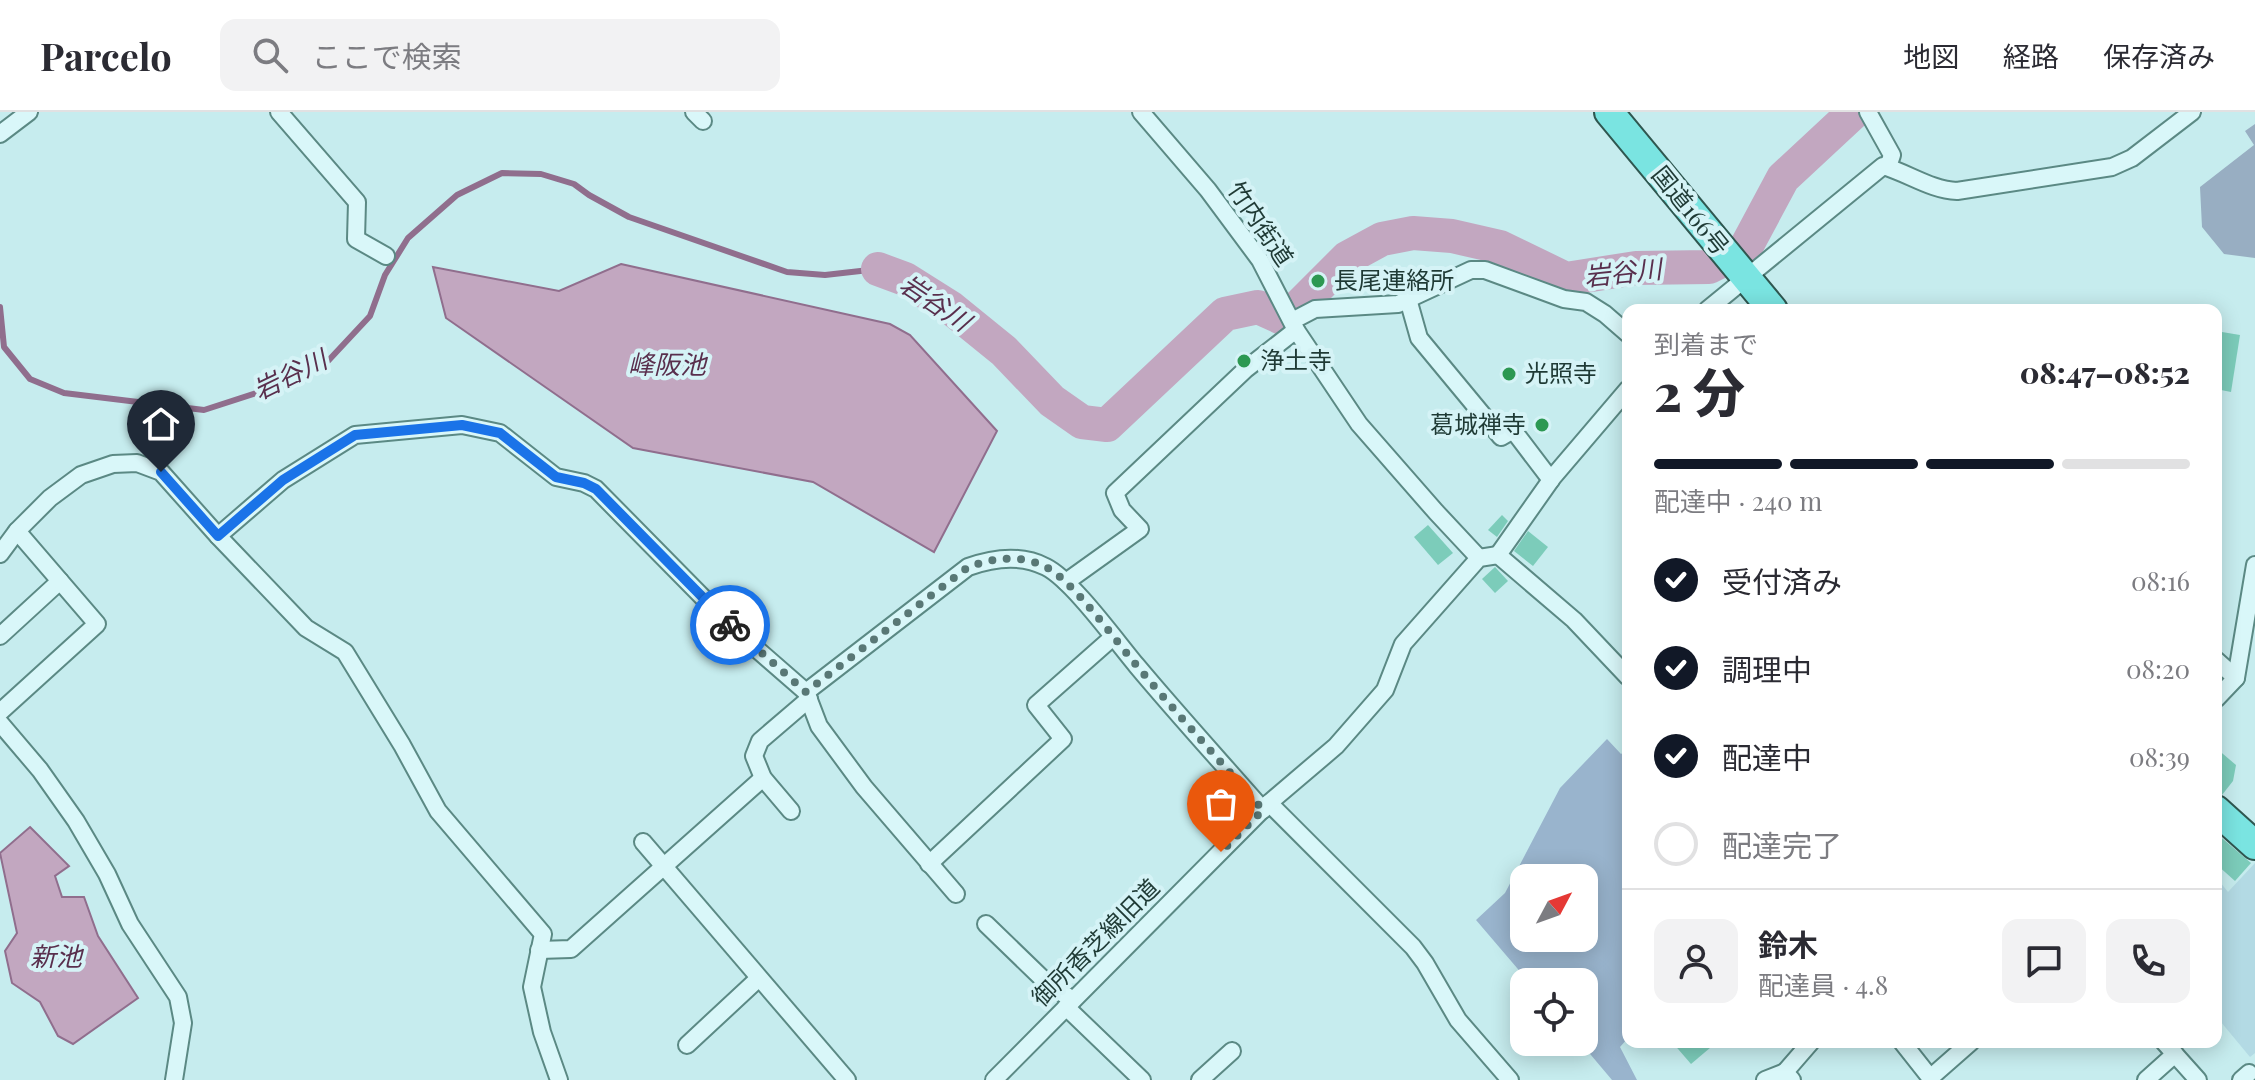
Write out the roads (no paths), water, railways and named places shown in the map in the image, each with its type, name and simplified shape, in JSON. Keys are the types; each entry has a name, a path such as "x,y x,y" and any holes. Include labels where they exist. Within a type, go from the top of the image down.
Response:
{"highway":[{"name":"国道166号","path":"1609,112 1768,304"},
{"path":"2222,815 2255,845"}],"street":[{"path":"0,134 29,112"},
{"path":"279,112 357,202 356,239 386,256"},
{"name":"竹内街道","path":"1141,112 1208,190 1260,260 1291,319 1359,424 1479,558"},
{"path":"1868,112 1892,155 1888,167"},
{"path":"1715,304 1883,166 1900,170 1941,190 1957,191 2112,167 2132,158 2192,112"},
{"path":"1066,582 1140,529 1122,510 1115,493 1246,369 1291,319 1315,309 1398,304 1471,270 1485,270 1564,299 1586,302 1622,329"},
{"path":"1408,299 1419,338 1501,437 1513,430 1551,480"},
{"path":"1479,558 1498,555 1551,480 1622,396"},
{"path":"218,536 283,480 355,435 462,425 500,433 556,477 596,489 736,631 808,696 819,726 855,775 956,894"},
{"path":"0,554 17,531 50,498 81,475 113,464 137,463 161,472 306,628 345,652 438,811 543,934 532,987 542,1032 559,1080"},
{"path":"0,712 97,624 17,531"},
{"path":"1498,555 1574,620 1622,671"},
{"path":"791,811 763,778 754,756 760,741 808,696 968,567 986,561 1021,558 1047,567 1066,582 1266,806 1413,947 1458,1020 1510,1080"},
{"name":"御所香芝線旧道","path":"994,1080 1266,806 1336,746 1385,690 1403,644 1479,558"},
{"path":"2222,693 2236,678 2255,565"},
{"path":"0,636 60,581"},
{"path":"929,864 1063,739 1036,705 1113,637"},
{"path":"2222,665 2236,678"},
{"path":"0,723 40,770 76,821 107,874 130,924 178,997 183,1023 174,1080"},
{"path":"539,950 571,949 763,778"},
{"path":"643,842 847,1080"},
{"path":"986,924 1142,1080"},
{"path":"687,1045 759,978"},
{"path":"1765,1080 1789,1076 1807,1048"},
{"path":"1907,1048 1931,1079 1965,1048"},
{"path":"2146,1080 2170,1048 2198,1080"},
{"path":"1200,1080 1232,1051"}],"water":[{"name":"峰阪池","path":"621,264 890,324 910,335 997,431 934,552 813,482 633,448 446,318 433,267 559,291"},
{"name":"新池","path":"30,827 69,866 55,876 62,897 84,897 98,936 138,998 73,1044 58,1036 40,1002 12,983 5,951 17,933 0,853"}],"waterway":[{"name":"岩谷川","path":"878,269 905,279 951,308 1004,351 1052,401 1082,422 1107,425 1225,314 1258,307 1282,318 1300,305 1347,258 1382,239 1413,233 1452,236 1500,247 1566,279 1636,268 1709,267 1745,249 1783,178 1854,112"},
{"name":"岩谷川","path":"0,307 4,347 30,379 64,393 204,410 272,388 328,361 370,316 385,275 408,238 457,195 502,173 541,174 574,184 629,217 787,272 825,275 878,269"}],"place":[{"name":"長尾連絡所","path":"1318,281"},
{"name":"浄土寺","path":"1244,361"},
{"name":"光照寺","path":"1509,374"},
{"name":"葛城禅寺","path":"1542,425"}]}
